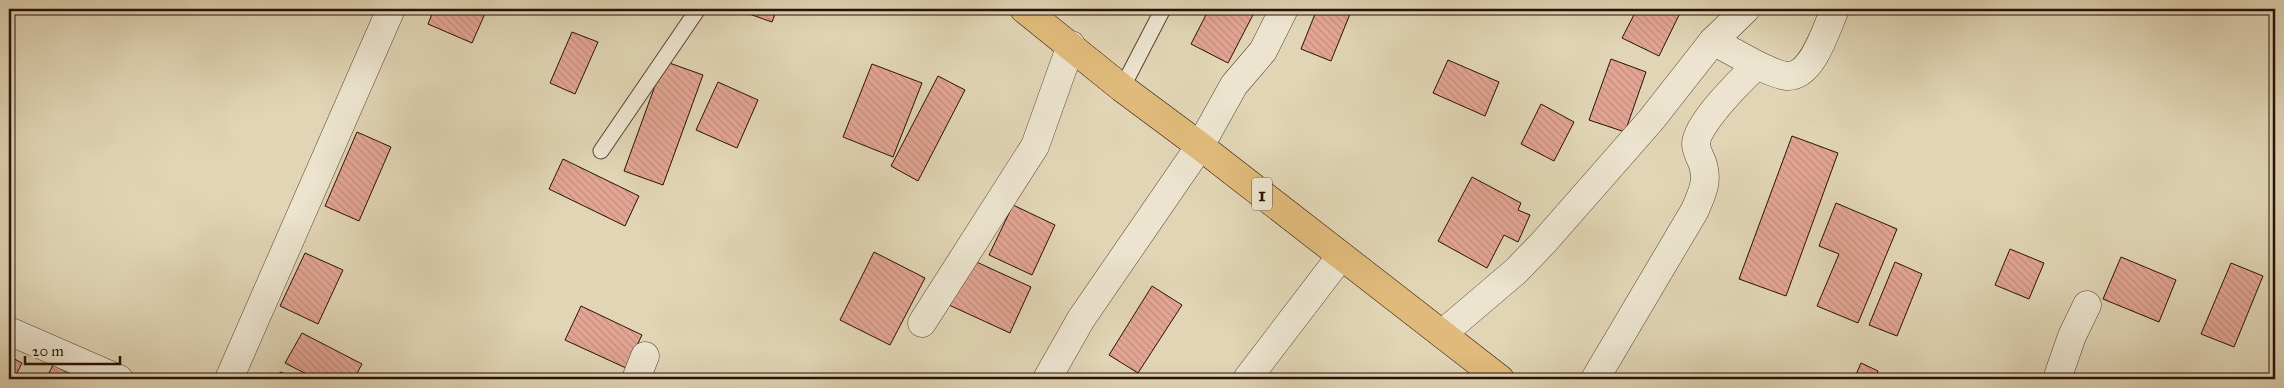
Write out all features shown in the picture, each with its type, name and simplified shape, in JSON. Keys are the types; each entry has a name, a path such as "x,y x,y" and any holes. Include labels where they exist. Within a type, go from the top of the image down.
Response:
{"highway":[{"name":"1","path":"1024,9 1122,88 1200,146 1500,379"}],"street":[{"path":"229,379 391,9"},
{"path":"1046,379 1081,319 1200,146 1234,85 1263,51 1284,9"},
{"path":"1442,334 1516,271 1544,242 1746,9"},
{"path":"1717,43 1751,62 1779,74 1798,74 1808,66 1835,9"},
{"path":"922,323 1035,146 1071,45"},
{"path":"1596,379 1695,210 1707,179 1696,144 1699,131 1751,62"},
{"path":"1248,379 1341,256"},
{"path":"2057,379 2072,336 2087,305"},
{"path":"9,331 119,379"}],"lane":[{"path":"601,151 698,9"},
{"path":"1122,88 1162,9"}],"building":[{"path":"434,9 487,9 472,43 428,24"},
{"path":"735,9 777,9 772,22"},
{"path":"1209,9 1256,9 1228,63 1191,44"},
{"path":"1317,9 1352,9 1331,61 1301,49"},
{"path":"1637,9 1682,9 1659,56 1622,38"},
{"path":"572,32 598,42 575,94 550,83"},
{"path":"1611,59 1646,72 1625,132 1589,120"},
{"path":"1448,60 1499,82 1485,116 1433,93"},
{"path":"664,61 703,75 663,185 624,171"},
{"path":"872,64 922,83 893,157 843,137"},
{"path":"938,76 965,90 918,181 891,166"},
{"path":"718,82 758,100 737,148 696,130"},
{"path":"1541,104 1574,122 1554,161 1521,144"},
{"path":"357,132 391,147 359,221 325,206"},
{"path":"1792,136 1838,153 1786,296 1739,279"},
{"path":"563,159 639,196 625,226 549,189"},
{"path":"1472,177 1521,203 1518,210 1530,215 1518,242 1504,235 1487,268 1438,241"},
{"path":"1836,203 1897,229 1858,323 1817,306 1839,254 1819,246"},
{"path":"1013,205 1055,225 1032,275 989,255"},
{"path":"2010,249 2044,263 2029,299 1995,285"},
{"path":"874,252 925,278 890,345 840,320"},
{"path":"305,253 343,270 318,324 280,306"},
{"path":"2121,257 2176,280 2159,322 2103,299"},
{"path":"970,259 1031,287 1010,333 949,305"},
{"path":"1895,262 1922,274 1897,336 1869,325"},
{"path":"2231,263 2263,276 2234,347 2201,334"},
{"path":"1152,286 1182,305 1138,373 1109,355"},
{"path":"581,306 642,335 626,368 565,340"},
{"path":"302,333 362,364 354,379 316,379 285,363"},
{"path":"9,356 22,363 14,379 9,379"},
{"path":"1861,363 1878,371 1875,379 1854,379"},
{"path":"53,365 81,379 46,379"},
{"path":"280,372 298,379 278,379"},
{"path":"1898,374 1912,379 1896,379"}]}
